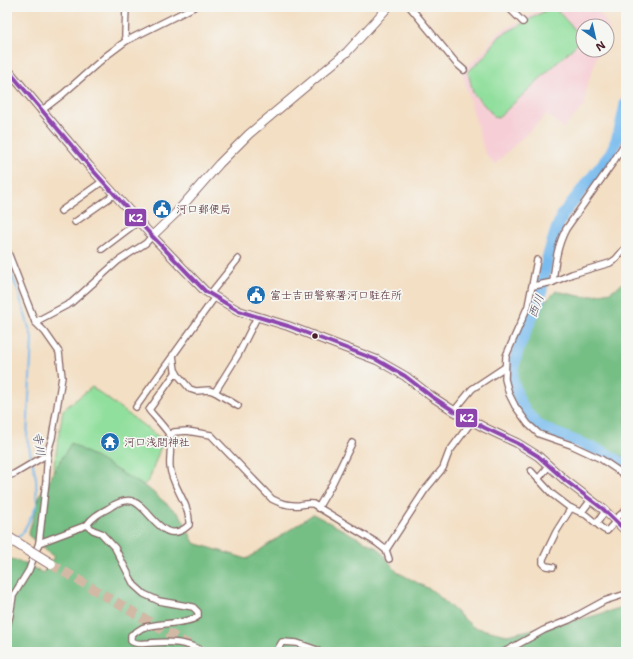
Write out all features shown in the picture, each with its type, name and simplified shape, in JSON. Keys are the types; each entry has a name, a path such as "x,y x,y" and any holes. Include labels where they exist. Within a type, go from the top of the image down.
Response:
{"highway":[{"path":"7,537 51,564"}],"street":[{"path":"126,7 126,41"},
{"path":"41,111 126,41 194,7"},
{"path":"35,322 71,303 118,261 146,242 176,213 219,164 249,134 346,52 388,7"},
{"path":"410,7 456,63 464,70"},
{"path":"508,7 523,22"},
{"path":"7,69 41,111 152,236 205,291 239,311 288,326 377,360 405,376 454,411 517,443 538,456 605,511 626,531"},
{"path":"551,283 555,259 563,234 572,219 612,164 626,141"},
{"path":"61,211 103,181"},
{"path":"75,222 115,194"},
{"path":"102,249 139,221"},
{"path":"535,286 551,283 572,274 610,263 626,248"},
{"path":"7,250 35,322 45,332 59,352 62,376 48,454 39,543 29,570 13,596 7,626"},
{"path":"136,407 238,259"},
{"path":"537,260 535,286 506,356 505,380 509,394 515,406 528,424 539,434 571,445 601,459 626,476"},
{"path":"215,392 238,355 257,317"},
{"path":"173,355 176,372 190,389 196,391 209,390 215,392 238,406"},
{"path":"454,411 472,389 505,367"},
{"path":"39,543 87,525 97,514 113,505 130,500 159,526 170,531 178,532 184,530 189,525 190,520 185,505 176,487 170,467 170,436 149,410 176,372"},
{"path":"386,550 424,490 443,468 449,452 472,421"},
{"path":"170,436 174,432 187,431 211,436 272,499 284,505 300,505 308,503 318,508 386,550 389,559"},
{"path":"318,508 332,484 352,443"},
{"path":"7,476 14,474 48,454"},
{"path":"538,478 549,466"},
{"path":"531,471 552,494 571,508 586,515 607,531 615,520 626,510"},
{"path":"581,513 591,500"},
{"path":"553,567 546,566 543,563 543,559 556,532 571,508"},
{"path":"597,523 605,511"},
{"path":"87,525 93,530 101,533 115,548 134,585 144,594 159,601 193,607 198,612 198,616 191,620 142,628 131,635 131,641 134,644 168,641 184,644 205,652"},
{"path":"504,652 544,630 569,620 604,601 626,594"},
{"path":"276,652 282,642 297,643 319,652"}],"shaded area":[{"path":"545,7 597,7 604,18 575,18 575,58 596,58 586,89 585,105 563,128 547,114 495,164 487,156 484,150 462,72 484,51 497,33 516,23 520,24 525,20 525,18"}],"green space":[{"path":"552,7 554,7 575,30 575,46 498,118 495,117 473,93 468,72 485,56 500,36"},
{"path":"626,281 626,460 624,457 548,427 523,404 509,370 524,326 532,315 556,291 584,297 610,292"},
{"path":"92,387 163,440 149,480 133,494 49,505 63,410"},
{"path":"71,443 149,489 181,516 194,543 247,559 313,514 379,549 397,572 433,591 473,627 507,635 590,617 626,606 626,652 7,652 7,558 19,561 43,573 54,557 28,535 40,495"}],"waterway":[{"name":"西川","path":"626,102 618,136 609,156 563,214 556,231 547,260 540,298 518,349 512,379 518,398 524,410 536,424 552,432 603,452 626,466"},
{"name":"寺川","path":"7,265 17,288 32,338 27,438 36,478 37,505 22,534 16,539"},
{"name":"寺川","path":"7,548 12,543"}],"tunnel":[{"path":"51,564 192,647"}],"transit line":[{"name":"K2","path":"7,69 89,166 152,236 205,291 239,311 288,326 377,360 405,376 454,411 517,443 538,456 566,481 603,509 626,531"}],"place":[{"name":"河口郵便局","path":"162,209"},
{"name":"富士吉田警察署河口駐在所","path":"256,295"},
{"name":"河口浅間神社","path":"110,442"}]}
